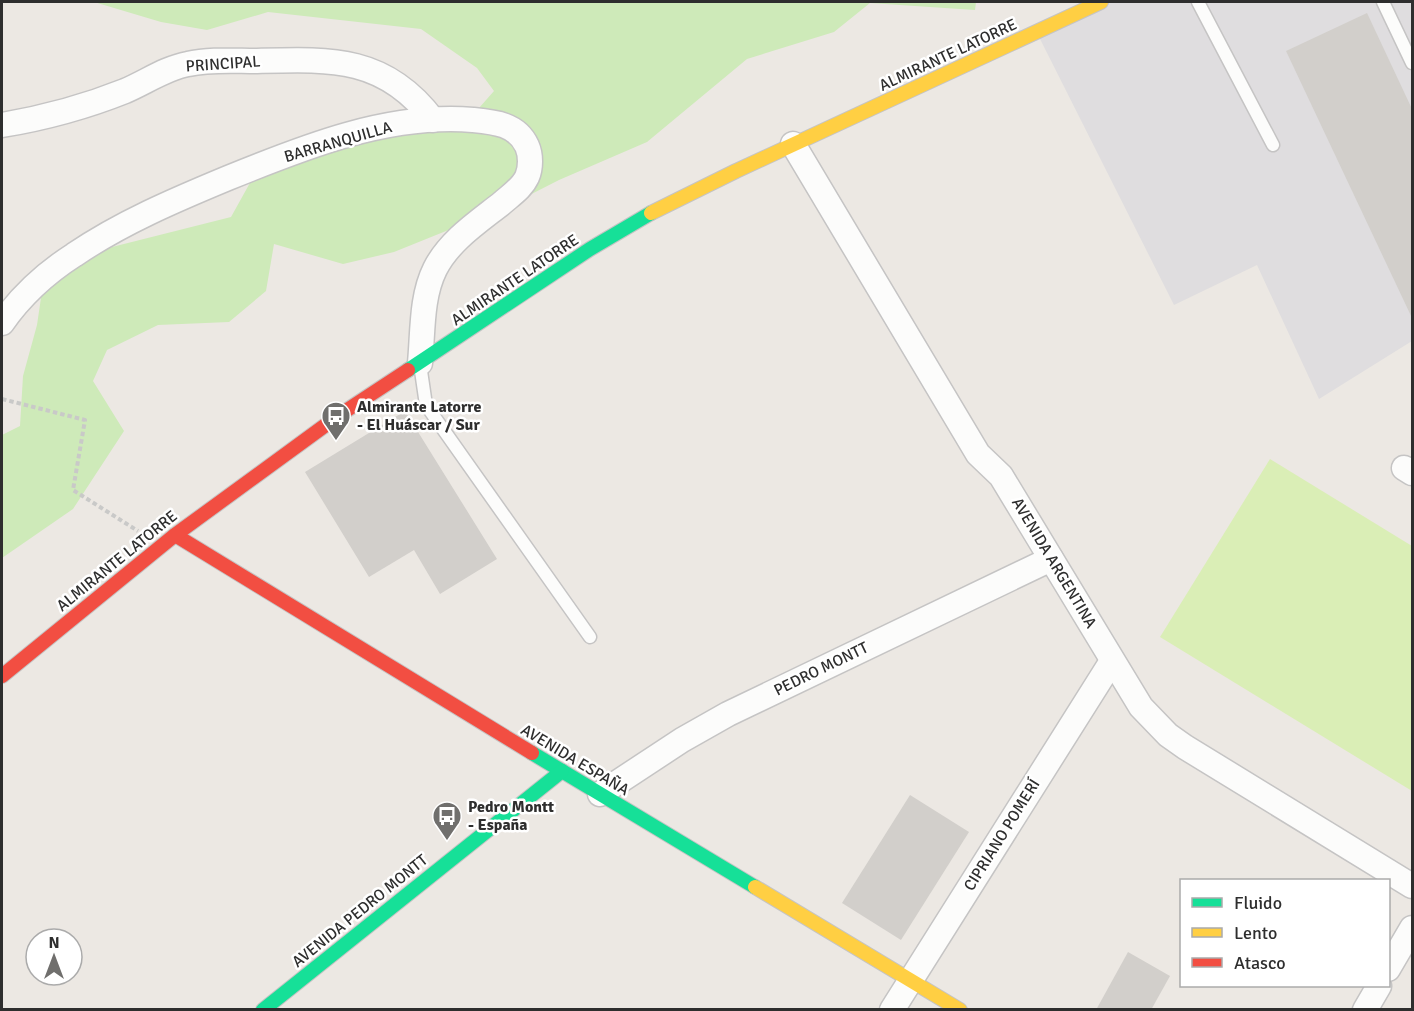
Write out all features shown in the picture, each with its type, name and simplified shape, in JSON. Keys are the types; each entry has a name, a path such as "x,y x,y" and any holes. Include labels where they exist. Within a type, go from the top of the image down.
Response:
{"street":[{"name":"ALMIRANTE LATORRE","path":"2,676 175,535 338,416 590,249 671,203 793,144 1101,2"},
{"name":"PRINCIPAL","path":"2,125 44,117 102,100 187,64 300,59 338,61 377,71 411,95 434,120"},
{"name":"BARRANQUILLA","path":"2,323 21,299 56,267 115,230 157,209 296,151 368,130 434,120 465,119 504,124 521,137 527,146 530,168 523,184 460,237 435,268 426,295 420,363"},
{"name":"AVENIDA ARGENTINA","path":"793,144 978,454 1001,476 1141,707 1168,735 1413,886"},
{"name":"AVENIDA ESPAÑA","path":"175,535 561,771 960,1010"},
{"name":"PEDRO MONTT","path":"600,794 682,740 728,714 1051,559"},
{"name":"CIPRIANO POMERÍ","path":"892,1010 1112,661"},
{"name":"AVENIDA PEDRO MONTT","path":"263,1010 561,771"},
{"path":"1390,967 1413,928"},
{"path":"1365,1010 1378,987"},
{"path":"279,997 294,1005"}],"lane":[{"path":"1198,2 1273,145"},
{"path":"1383,2 1413,63"},
{"path":"420,363 426,405 590,637"}],"path":[{"path":"2,399 85,420 73,490 162,546"}],"shaded area":[{"path":"1108,2 1412,2 1412,341 1319,399 1257,265 1174,305 1038,35"}],"green space":[{"path":"94,2 976,2 975,10 870,3 834,32 747,59 647,142 559,180 508,206 394,252 343,264 274,244 266,291 229,322 158,325 107,350 93,381 124,431 73,509 2,558 2,435 20,426 23,376 37,325 42,291 74,266 112,247 231,217 251,181 386,132 420,133 464,125 494,91 477,68 421,29 268,12 207,30 161,22"},
{"path":"1270,459 1412,546 1412,791 1160,637"}],"building":[{"path":"1367,13 1412,109 1412,318 1286,51"},
{"path":"405,411 497,559 440,594 414,550 369,577 305,472"},
{"path":"910,795 969,832 901,940 842,903"},
{"path":"1128,952 1170,976 1151,1010 1096,1010"}],"traffic: fast":[{"path":"408,370 590,249 651,213"},
{"path":"532,753 755,887"},
{"path":"263,1010 562,771"}],"traffic: slow":[{"path":"651,213 736,171 1101,2"},
{"path":"755,887 960,1010"}],"traffic: jam":[{"path":"2,676 175,535 338,416 408,370"},
{"path":"175,535 532,753"}],"place":[{"name":"Almirante Latorre - El Huáscar / Sur","path":"336,442"},
{"name":"Pedro Montt - España","path":"447,842"}]}
